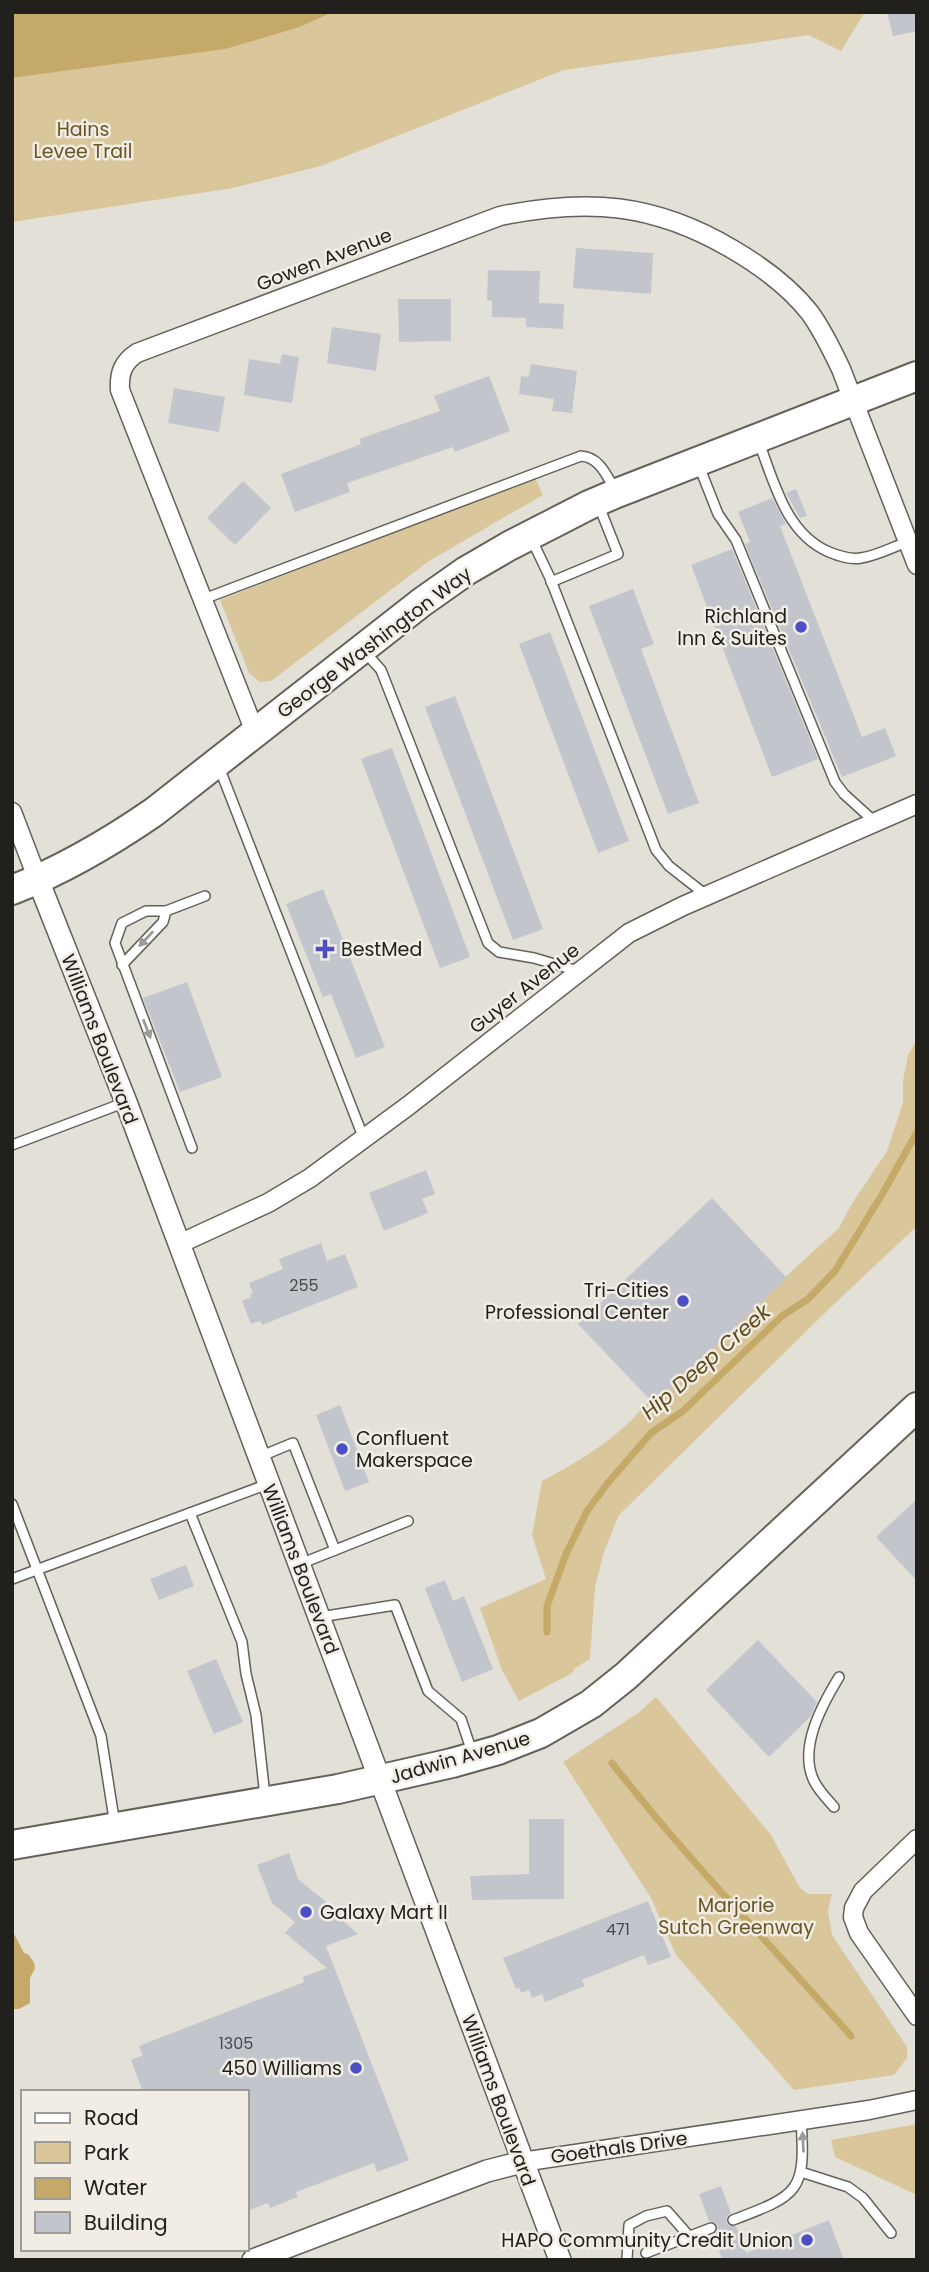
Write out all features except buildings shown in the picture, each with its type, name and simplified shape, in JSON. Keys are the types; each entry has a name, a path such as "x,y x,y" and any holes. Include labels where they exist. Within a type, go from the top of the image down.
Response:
{"main road":[{"name":"George Washington Way","path":"25,885 68,865 127,830 422,602 466,571 529,535 607,497 917,376"},
{"name":"Jadwin Avenue","path":"12,1845 338,1789 474,1757 552,1728 591,1704 617,1683 917,1407"}],"street":[{"name":"Gowen Avenue","path":"255,732 120,390 119,377 129,358 137,353 500,216 555,207 611,206 644,211 677,221 710,236 765,270 810,313 827,341 853,400"},
{"path":"853,400 917,565"},
{"name":"Guyer Avenue","path":"179,1244 268,1203 310,1178 629,933 706,895 917,804"},
{"path":"12,812 25,885"},
{"name":"Williams Boulevard","path":"25,885 125,1102 560,2260"},
{"path":"917,1839 863,1891 854,1908 853,1917 856,1928 917,2017"},
{"path":"884,1969 917,1997"},
{"name":"Goethals Drive","path":"253,2260 487,2171 522,2162 917,2100"}],"lane":[{"path":"758,438 788,514 799,533 815,545 847,558 862,558 907,542"},
{"path":"201,600 582,456 589,457 596,460 607,497 618,554 551,582"},
{"path":"697,461 718,514 736,540 835,782 844,794 876,822"},
{"path":"529,535 551,582 656,850 669,866 706,895"},
{"path":"362,648 381,670 488,943 499,951 534,958 579,972"},
{"path":"217,762 364,1139"},
{"path":"192,1148 115,943 122,923 146,911 166,911 205,896"},
{"path":"122,965 163,922 166,911"},
{"path":"12,1145 125,1102"},
{"path":"259,1457 293,1443 335,1550"},
{"path":"12,1579 269,1483"},
{"path":"12,1504 101,1736 116,1826"},
{"path":"190,1513 242,1642 256,1715 266,1800"},
{"path":"300,1564 408,1521"},
{"path":"320,1618 395,1605 428,1691 461,1719 474,1757"},
{"path":"834,1807 812,1779 808,1761 810,1739 839,1677"},
{"path":"733,2220 788,2196 801,2177 804,2158 801,2120"},
{"path":"801,2172 848,2187 863,2198 891,2233"},
{"path":"627,2259 629,2225 646,2216 667,2211 689,2236"},
{"path":"646,2253 711,2228"}],"green space":[{"name":"Hains Levee Trail","path":"333,12 865,12 841,51 809,35 564,70 321,166 233,188 12,222 12,78 128,62 300,27"},
{"path":"535,478 543,495 429,561 271,681 260,682 249,673 220,600"},
{"path":"917,1039 917,1226 619,1515 604,1552 595,1587 590,1659 575,1668 572,1673 519,1701 502,1670 480,1608 546,1579 532,1535 542,1481 585,1456 624,1427 839,1228 887,1151 903,1103 903,1081 908,1055"},
{"name":"Marjorie Sutch Greenway","path":"656,1697 771,1835 800,1888 808,1894 832,1894 828,1911 832,1935 907,2047 907,2058 894,2075 794,2090 676,1955 651,1898 563,1762 638,1713"},
{"path":"917,2124 917,2195 835,2157 831,2140"}],"water":[{"path":"12,12 333,12 300,27 225,49 12,78"},
{"path":"12,1930 35,1968 30,1978 30,2003 19,2009 12,2009"}],"waterway":[{"name":"Hip Deep Creek","path":"547,1632 547,1606 566,1554 587,1511 651,1433 683,1411 782,1316 808,1299 835,1271 917,1132"},
{"name":"Hip Deep Creek","path":"612,1763 699,1867 851,2036"}],"place":[{"name":"Richland Inn & Suites","path":"801,627"},
{"name":"BestMed","path":"325,949"},
{"name":"Tri-Cities Professional Center","path":"683,1301"},
{"name":"Confluent Makerspace","path":"342,1449"},
{"name":"Galaxy Mart II","path":"306,1912"},
{"name":"450 Williams","path":"356,2068"},
{"name":"HAPO Community Credit Union","path":"807,2240"}]}
